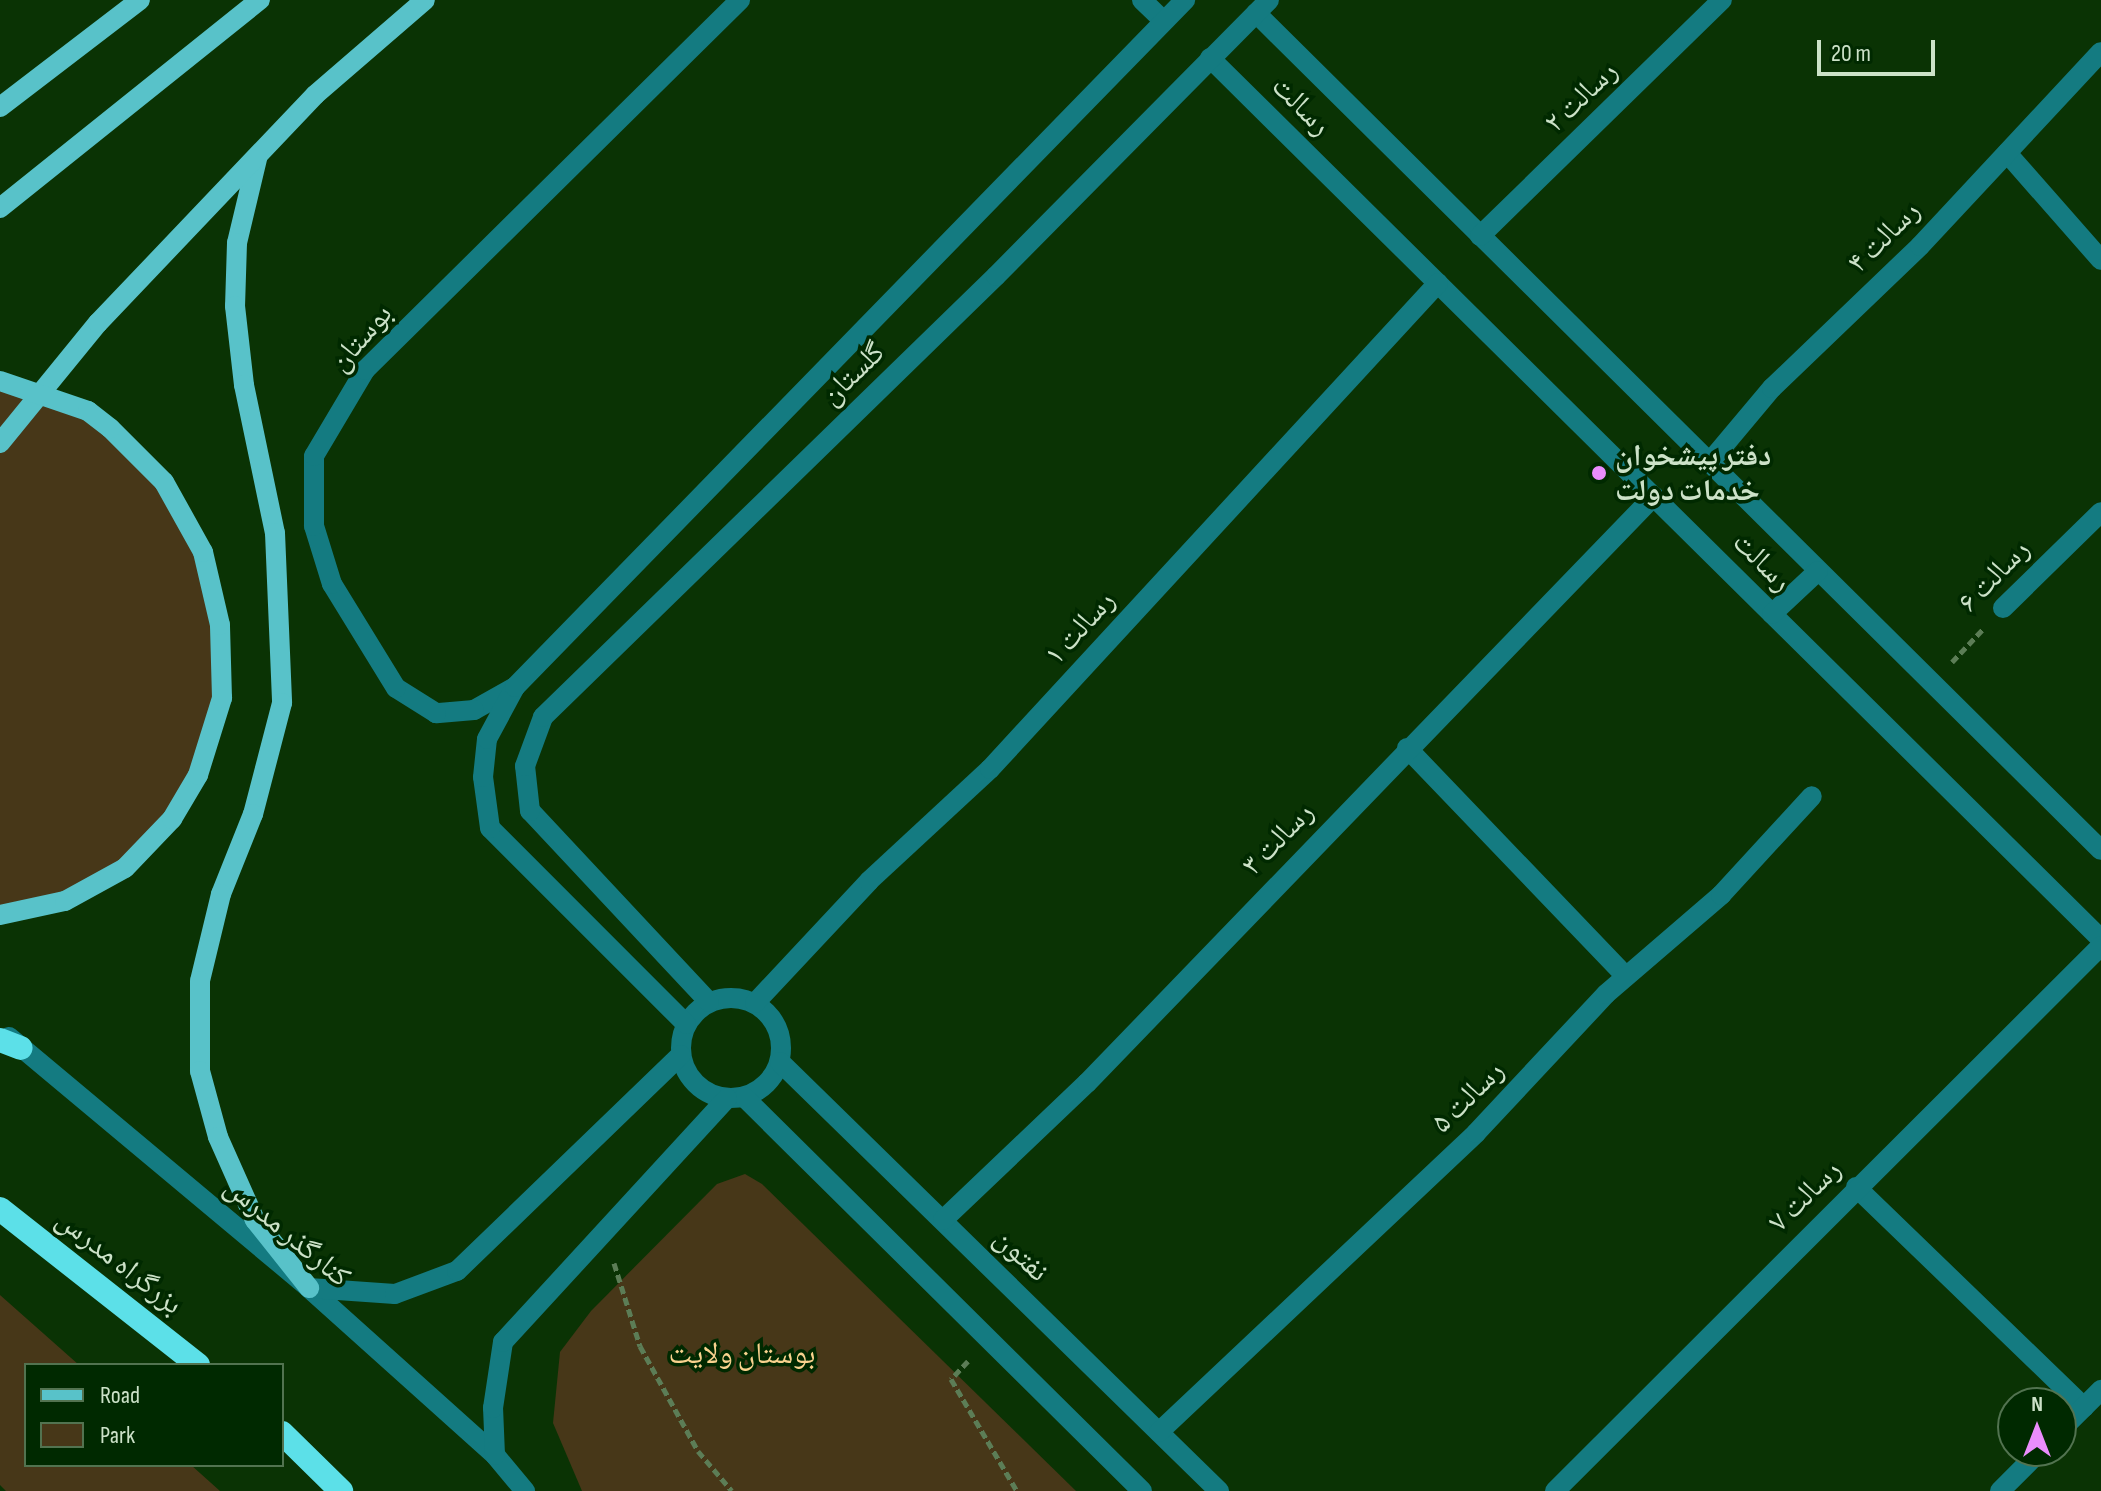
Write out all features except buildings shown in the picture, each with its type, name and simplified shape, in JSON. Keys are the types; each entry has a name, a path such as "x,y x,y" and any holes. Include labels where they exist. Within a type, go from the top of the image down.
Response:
{"highway":[{"name":"بزرگراه مدرس","path":"0,1209 195,1363"},
{"path":"284,1435 341,1491"}],"main road":[{"path":"0,107 140,0"},
{"path":"0,208 260,0"},
{"path":"0,443 98,323 315,95 425,0"},
{"path":"257,159 237,243 235,306 244,385 275,533 282,703 253,814 221,894 200,981 200,1071 218,1137 255,1220 309,1288"},
{"path":"0,381 88,411 110,428 164,482 203,552 220,625 222,698 198,775 172,819 125,868 65,901 0,915"}],"street":[{"name":"بوستان","path":"515,687 474,710 436,713 396,688 332,584 314,526 314,456 365,370 740,0"},
{"path":"1142,0 1164,21"},
{"name":"گلستان","path":"515,687 1185,0"},
{"name":"رسالت ۲","path":"1480,236 1722,0"},
{"name":"گلستان","path":"709,1002 530,811 525,766 543,717 996,276 1262,6"},
{"name":"رسالت","path":"1262,6 1480,236 2101,850"},
{"name":"رسالت ۴","path":"1709,463 1772,388 2007,153 2101,52"},
{"name":"رسالت","path":"1210,58 2101,939"},
{"path":"2007,153 2101,260"},
{"name":"رسالت ۱","path":"755,1003 869,881 990,769 1438,283"},
{"name":"رسالت ۳","path":"943,1220 1087,1083 1407,748 1654,496"},
{"name":"رسالت ۶","path":"2003,608 2101,512"},
{"path":"1772,614 1818,571"},
{"path":"515,687 487,739 483,777 490,828 686,1024"},
{"path":"1407,748 1626,976"},
{"name":"رسالت ۵","path":"1159,1432 1476,1133 1626,976 1721,895 1812,796"},
{"name":"رسالت ۷","path":"1555,1491 1856,1187 2101,946"},
{"path":"495,1455 493,1408 503,1342 604,1232 735,1098 760,1090 780,1062 778,1027 755,1003 709,1002 686,1024 681,1055 695,1083 735,1098 989,1339 1142,1491"},
{"name":"کنارگذر مدرس","path":"0,1029 11,1044 309,1288 495,1455 525,1491"},
{"path":"309,1288 395,1294 457,1271 681,1055"},
{"name":"نفتون","path":"780,1062 1219,1491"},
{"path":"1856,1187 2084,1407"},
{"path":"2077,1414 2101,1390"},
{"path":"2000,1491 2024,1467"}],"path":[{"name":"رسالت ۶","path":"1931,684 2003,608"},
{"path":"604,1232 640,1346 698,1451 732,1491"},
{"path":"989,1339 951,1379 1017,1491"}],"green space":[{"path":"0,386 88,415 162,485 201,554 219,696 195,773 125,863 64,898 0,911"},
{"name":"بوستان ولایت","path":"745,1174 762,1184 1076,1491 582,1491 553,1423 560,1352 591,1311 717,1184"},
{"path":"0,1295 77,1363 24,1363 24,1467 193,1467 220,1491 6,1491 0,1485"}],"place":[{"name":"دفتر پیشخوان خدمات دولت","path":"1599,473"}]}
